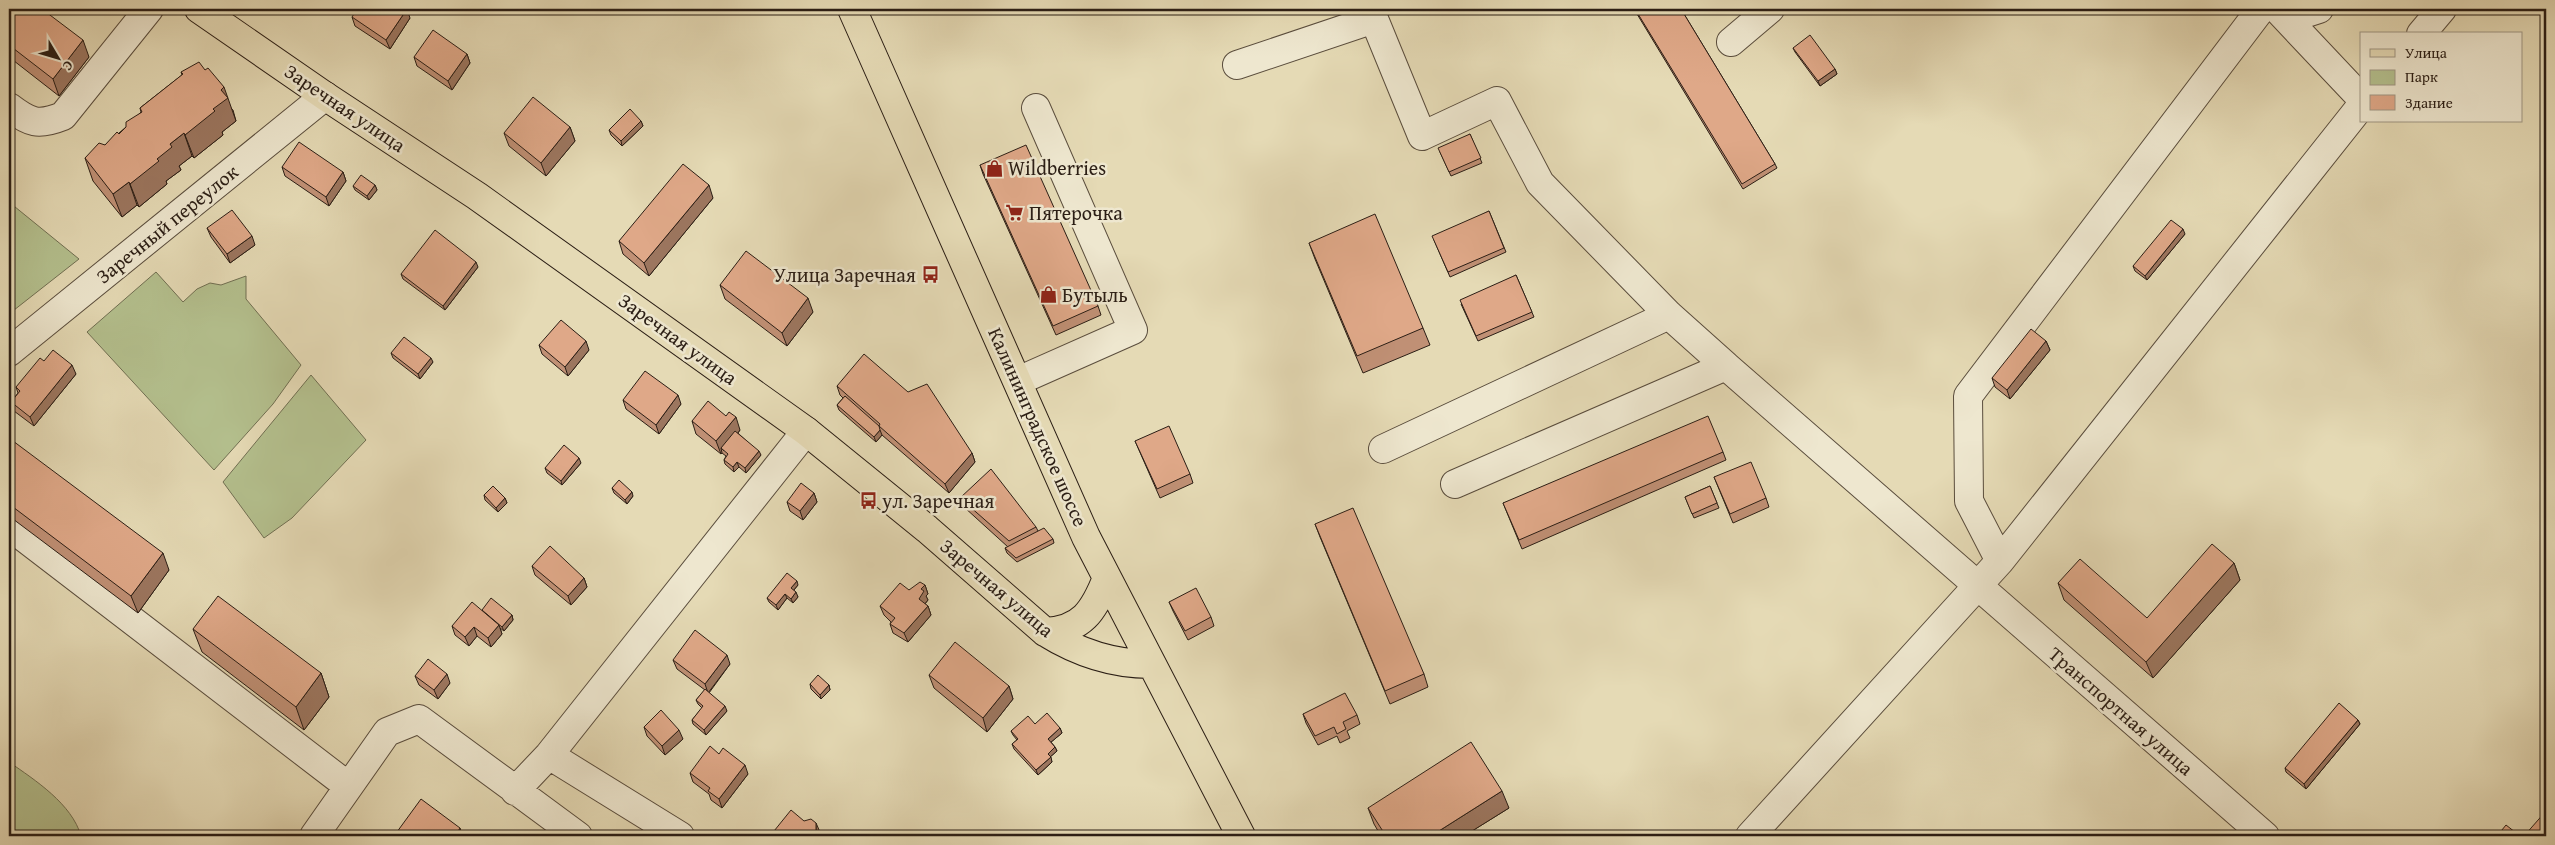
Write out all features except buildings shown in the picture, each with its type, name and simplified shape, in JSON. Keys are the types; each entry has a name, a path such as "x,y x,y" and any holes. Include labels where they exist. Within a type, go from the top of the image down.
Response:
{"main road":[{"name":"Заречная улица","path":"198,9 325,96 477,196 806,431 927,529 1045,632 1064,644 1093,655 1128,664 1150,664"},
{"name":"Калининградское шоссе","path":"852,9 1086,538 1241,836"},
{"path":"1045,632 1062,631 1075,625 1088,614 1098,602 1107,578"}],"street":[{"path":"9,107 26,120 46,123 63,116 149,9"},
{"path":"1732,42 1770,9"},
{"path":"2000,560 1969,501 1968,396 2261,9"},
{"path":"2282,14 2319,9"},
{"path":"2423,32 2442,9"},
{"path":"2282,14 2360,97"},
{"name":"Транспортная улица","path":"1238,65 1374,19 1422,136 1496,101 1540,183 1669,315 2265,836"},
{"name":"Заречный переулок","path":"9,352 325,96"},
{"path":"1750,836 2000,560 2360,107"},
{"path":"1018,382 1133,330 1036,108"},
{"path":"1383,449 1669,315"},
{"path":"1455,484 1726,366"},
{"path":"515,791 549,755 806,431"},
{"path":"9,526 348,786"},
{"path":"314,836 387,732 419,719 578,836"},
{"path":"549,755 680,836"}],"green space":[{"path":"9,202 79,259 9,314"},
{"path":"156,272 183,302 197,289 210,283 221,285 246,276 246,299 301,365 273,404 214,470 87,332"},
{"path":"311,375 366,440 292,518 264,538 223,482"},
{"path":"9,762 41,785 61,803 70,813 81,836 9,836"}],"place":[{"name":"Wildberries","path":"994,168"},
{"name":"Пятерочка","path":"1015,213"},
{"name":"Улица Заречная","path":"930,275"},
{"name":"Бутыль","path":"1048,295"},
{"name":"ул. Заречная","path":"868,501"}]}
